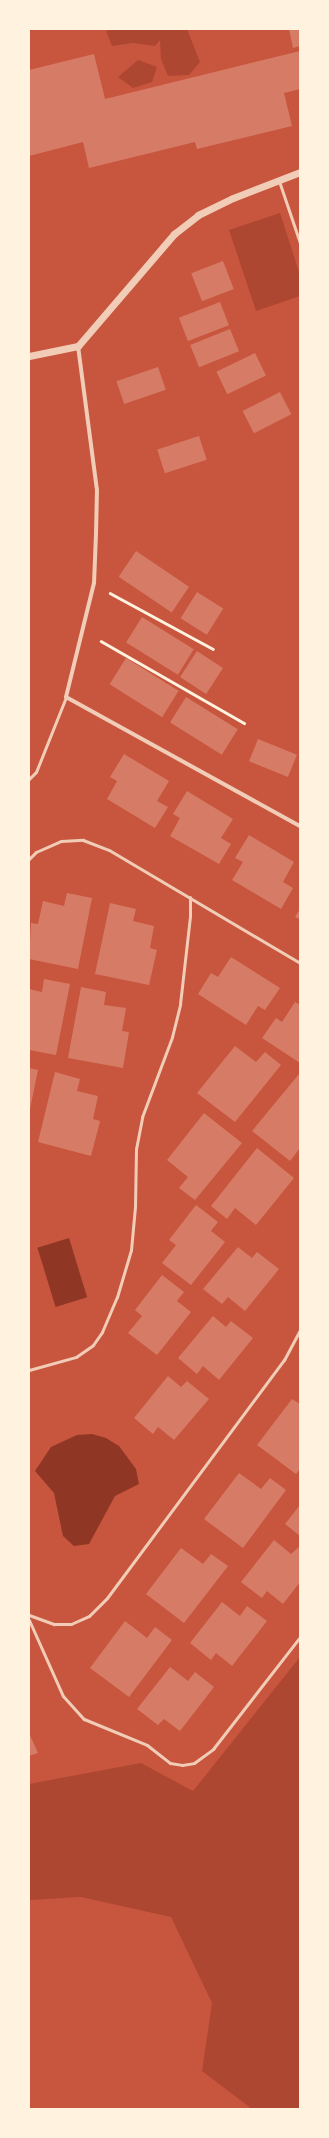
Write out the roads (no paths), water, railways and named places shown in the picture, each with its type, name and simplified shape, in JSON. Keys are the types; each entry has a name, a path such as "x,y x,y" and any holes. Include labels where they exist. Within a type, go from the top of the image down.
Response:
{"street":[{"path":"29,356 78,346 174,234 198,215 232,198 300,172"},
{"path":"78,346 96,490 96,541 94,583 66,697 300,826"}],"lane":[{"path":"278,181 300,243"},
{"path":"29,779 36,772 66,697"},
{"path":"29,774 36,772"},
{"path":"29,859 36,852 61,841 83,840 109,850 190,896 300,963"},
{"path":"29,1370 76,1357 93,1345 102,1332 116,1297 131,1250 135,1207 136,1149 142,1117 172,1037 180,1004 190,916 190,896"},
{"path":"29,1615 54,1624 71,1624 89,1616 107,1598 284,1360 300,1330"},
{"path":"29,1620 63,1696 84,1718 147,1745 160,1757 182,1765 194,1763 205,1758 300,1637"}]}
